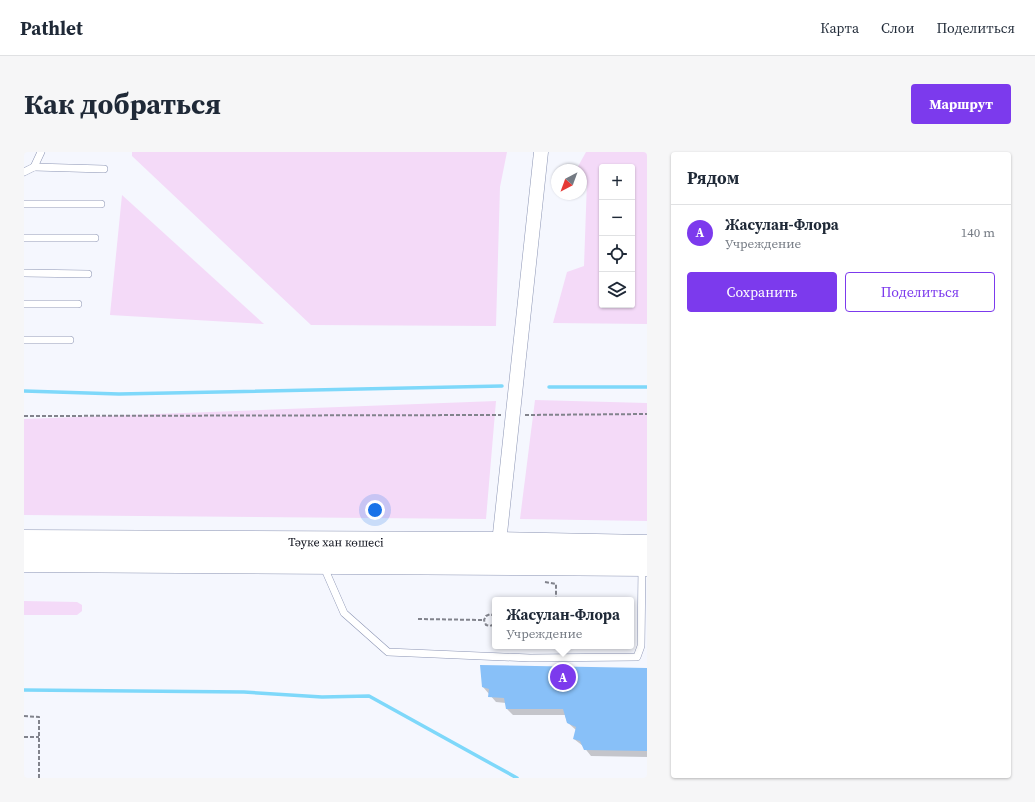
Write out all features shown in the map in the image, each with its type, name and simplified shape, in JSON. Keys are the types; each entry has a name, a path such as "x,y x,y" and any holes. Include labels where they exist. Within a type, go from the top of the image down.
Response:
{"main road":[{"name":"Тәуке хан көшесі","path":"24,541 499,543 645,559"},
{"name":"Тәуке хан көшесі","path":"24,561 322,563 645,559"}],"street":[{"path":"499,543 516,366 541,152"}],"lane":[{"path":"34,167 41,152"},
{"path":"24,172 34,167 104,169"},
{"path":"24,204 101,204"},
{"path":"24,238 95,238"},
{"path":"24,273 88,274"},
{"path":"24,304 78,304"},
{"path":"24,340 70,340"},
{"path":"322,563 344,613 388,652 530,658 636,657 641,646 645,559"}],"path":[{"path":"24,416 512,411 647,414"},
{"path":"556,584 556,597"},
{"path":"484,620 486,616 492,615"},
{"path":"418,619 484,620"},
{"path":"484,620 486,625 492,625"},
{"path":"24,716 39,717 39,778"},
{"path":"24,737 39,737"}],"shaded area":[{"path":"132,152 507,152 500,187 496,326 311,325 132,156"},
{"path":"586,152 647,152 647,324 553,323 567,272 584,266 587,164 579,164"},
{"path":"122,195 264,324 110,315"},
{"path":"535,400 647,403 647,521 520,519"},
{"path":"496,401 486,519 24,515 24,419"},
{"path":"24,601 77,602 82,605 82,611 77,615 24,615"}],"building":[{"path":"480,665 647,668 647,751 584,750 580,741 573,739 576,727 567,723 563,709 506,709 504,698 488,697 489,689 482,687"}],"waterway":[{"path":"24,391 119,394 502,386"},
{"path":"549,387 647,387"},
{"path":"24,690 244,692 322,697 369,696 517,778"}],"place":[{"name":"Жасулан-Флора","path":"563,677"}]}
